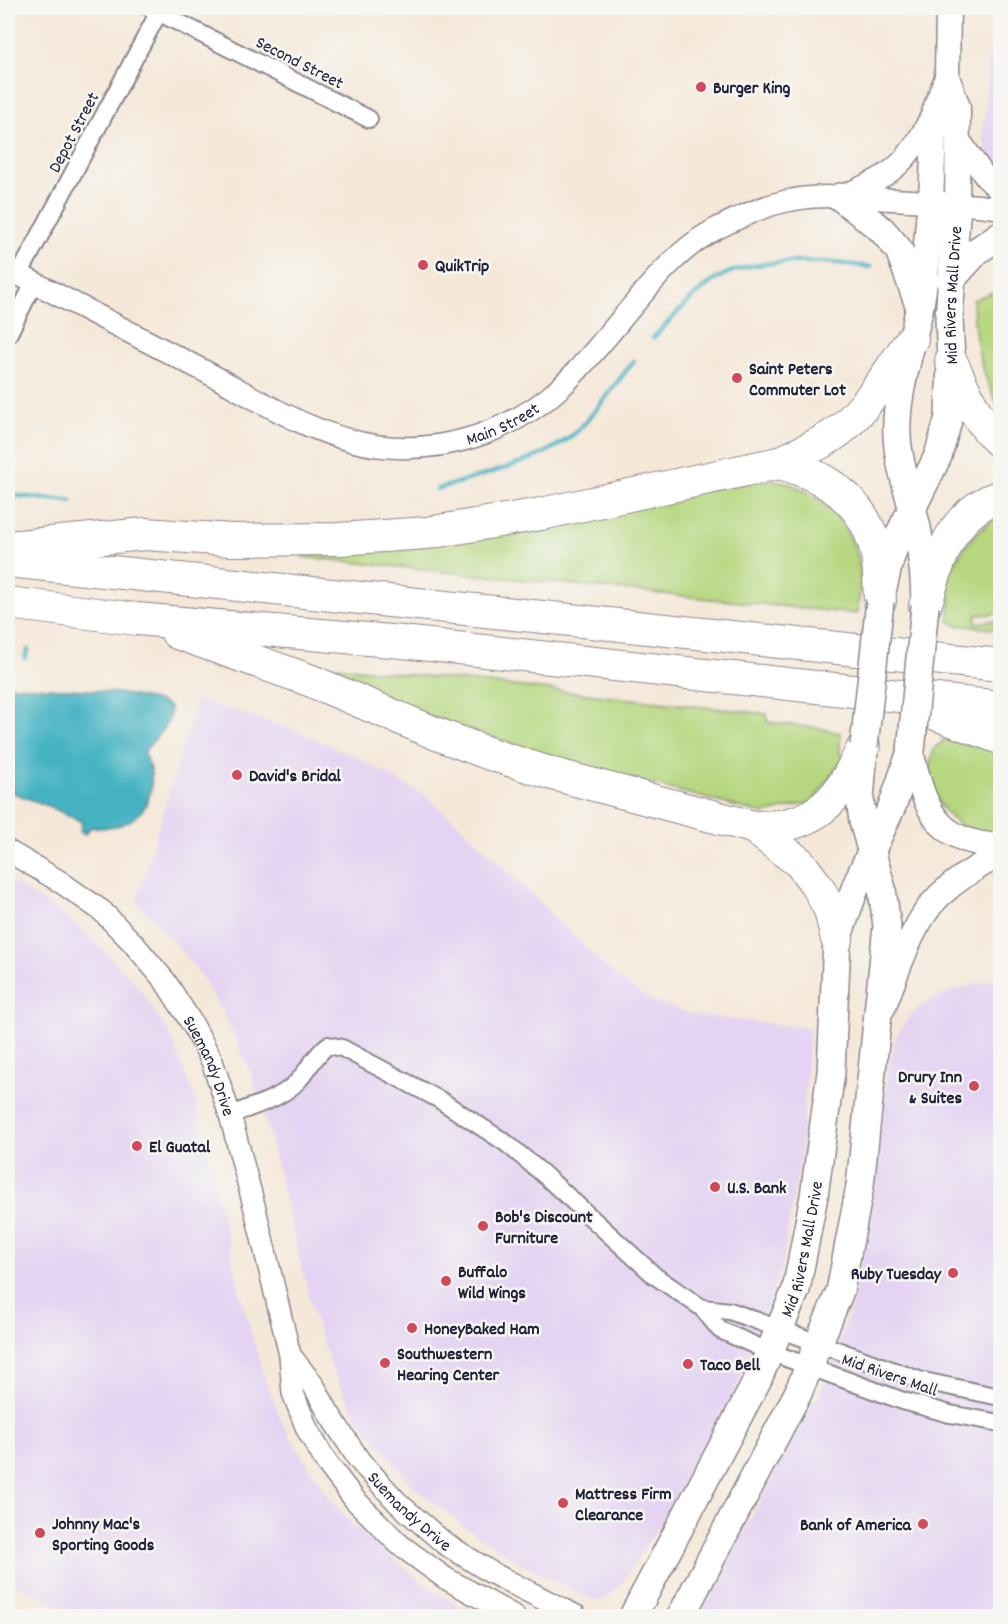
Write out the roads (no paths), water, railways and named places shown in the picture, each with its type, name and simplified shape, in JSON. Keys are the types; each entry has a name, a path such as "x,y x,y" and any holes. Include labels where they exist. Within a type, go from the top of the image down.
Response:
{"highway":[{"path":"8,547 145,534 231,540 339,539 427,533 541,514 779,463 842,429 867,403 912,339"},
{"path":"951,361 972,405 992,435 1000,442"},
{"path":"779,463 820,477 855,506 865,520 876,551 880,601"},
{"path":"925,606 940,558 959,523 987,500 1000,495"},
{"path":"8,561 1000,666"},
{"path":"8,603 137,619 402,642 1000,707"},
{"path":"137,619 273,666 490,754 553,774 753,827 786,825 822,811 841,790 864,746"},
{"path":"879,693 1000,738"},
{"path":"753,827 800,863 818,887 830,910 837,939"}],"main road":[{"name":"Mid Rivers Mall Drive","path":"681,1617 798,1393 840,1291 851,1241 860,1186 887,926 882,889 860,799 880,601 897,539 938,456 949,417 951,281 935,109 946,78 948,8"},
{"name":"Mid Rivers Mall Drive","path":"633,1617 758,1379 796,1290 808,1238 831,1072 837,939 857,883 893,804 911,751 925,606 924,568 897,436 899,398 919,308 927,254 944,202 958,138 958,107 946,78"},
{"path":"840,197 882,230 899,250 919,308"},
{"path":"951,281 977,251 1000,236"},
{"path":"911,751 921,791 937,821 955,835 980,845 1000,846"},
{"path":"879,1018 918,925 938,897 973,868 1000,855"}],"street":[{"name":"Second Street","path":"156,9 369,119"},
{"name":"Depot Street","path":"8,335 20,276 156,9"},
{"path":"840,197 876,182 899,166 913,150 935,109"},
{"path":"958,138 986,178 1000,191"},
{"name":"Main Street","path":"20,276 275,408 334,436 378,446 429,447 476,436 521,417 541,403 576,372 662,272 691,245 732,221 790,200 840,197 944,202 1000,208"},
{"name":"Suemandy Drive","path":"8,851 59,881 93,905 133,943 165,981 193,1025 212,1061 230,1114 290,1355 292,1393 307,1429 326,1462 355,1500 400,1545 445,1578 514,1617"},
{"path":"230,1114 283,1094 308,1070 318,1052 328,1045 342,1048 440,1100 506,1143 656,1276 702,1308 720,1330 774,1340 815,1355"},
{"path":"702,1308 730,1311 774,1340"},
{"name":"Mid Rivers Mall","path":"774,1340 815,1355 1000,1397"},
{"name":"Suemandy Drive","path":"290,1355 314,1386 359,1460 398,1503 444,1543 492,1573 576,1617"},
{"name":"Mid Rivers Mall","path":"815,1355 903,1401 950,1414 1000,1423"}],"water":[{"path":"8,685 123,694 151,699 170,707 166,725 145,751 151,773 151,787 143,809 127,822 104,828 91,827 86,834 80,832 82,822 8,791"}],"waterway":[{"path":"653,338 697,294 728,273 747,267 790,262 871,267"},
{"path":"437,489 529,459 563,442 591,416 634,361"},
{"path":"8,495 71,501"},
{"path":"25,658 28,650"}],"place":[{"name":"Burger King","path":"701,87"},
{"name":"QuikTrip","path":"423,265"},
{"name":"Saint Peters Commuter Lot","path":"737,378"},
{"name":"David's Bridal","path":"237,775"},
{"name":"Drury Inn & Suites","path":"974,1086"},
{"name":"El Guatal","path":"137,1146"},
{"name":"U.S. Bank","path":"715,1187"},
{"name":"Bob's Discount Furniture","path":"483,1226"},
{"name":"Ruby Tuesday","path":"953,1273"},
{"name":"Buffalo Wild Wings","path":"446,1281"},
{"name":"HoneyBaked Ham","path":"412,1328"},
{"name":"Southwestern Hearing Center","path":"385,1363"},
{"name":"Taco Bell","path":"688,1364"},
{"name":"Mattress Firm Clearance","path":"563,1503"},
{"name":"Bank of America","path":"923,1524"},
{"name":"Johnny Mac's Sporting Goods","path":"40,1533"}]}
